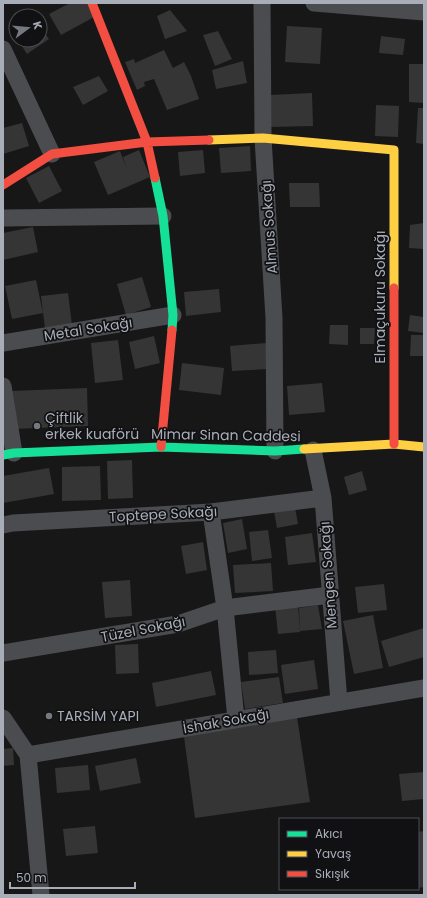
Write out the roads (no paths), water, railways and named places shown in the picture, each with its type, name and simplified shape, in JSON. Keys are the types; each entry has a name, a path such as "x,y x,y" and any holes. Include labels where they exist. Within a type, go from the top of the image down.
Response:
{"street":[{"path":"92,3 147,142 163,216 173,315 160,448"},
{"name":"Almus Sokağı","path":"262,3 263,138 274,318 275,451"},
{"path":"314,3 424,12"},
{"path":"3,49 52,154"},
{"path":"3,185 52,154 147,142 263,138"},
{"name":"Elmaçukuru Sokağı","path":"263,138 394,150 394,444"},
{"path":"3,218 163,216"},
{"name":"Metal Sokağı","path":"3,343 173,315"},
{"path":"3,386 8,454"},
{"name":"Mimar Sinan Caddesi","path":"8,454 160,448 275,451 313,450 394,444 424,447"},
{"name":"Mengen Sokağı","path":"313,450 323,498 339,702"},
{"name":"Toptepe Sokağı","path":"3,525 13,523 211,512 323,498"},
{"path":"211,512 226,608 236,719"},
{"name":"Tüzel Sokağı","path":"3,653 178,624 226,608 330,595"},
{"name":"İshak Sokağı","path":"28,755 424,688"},
{"path":"3,718 28,755 41,895"}],"place":[{"name":"Çiftlik erkek kuaförü","path":"37,426"},
{"name":"TARSİM YAPI","path":"49,716"}]}
